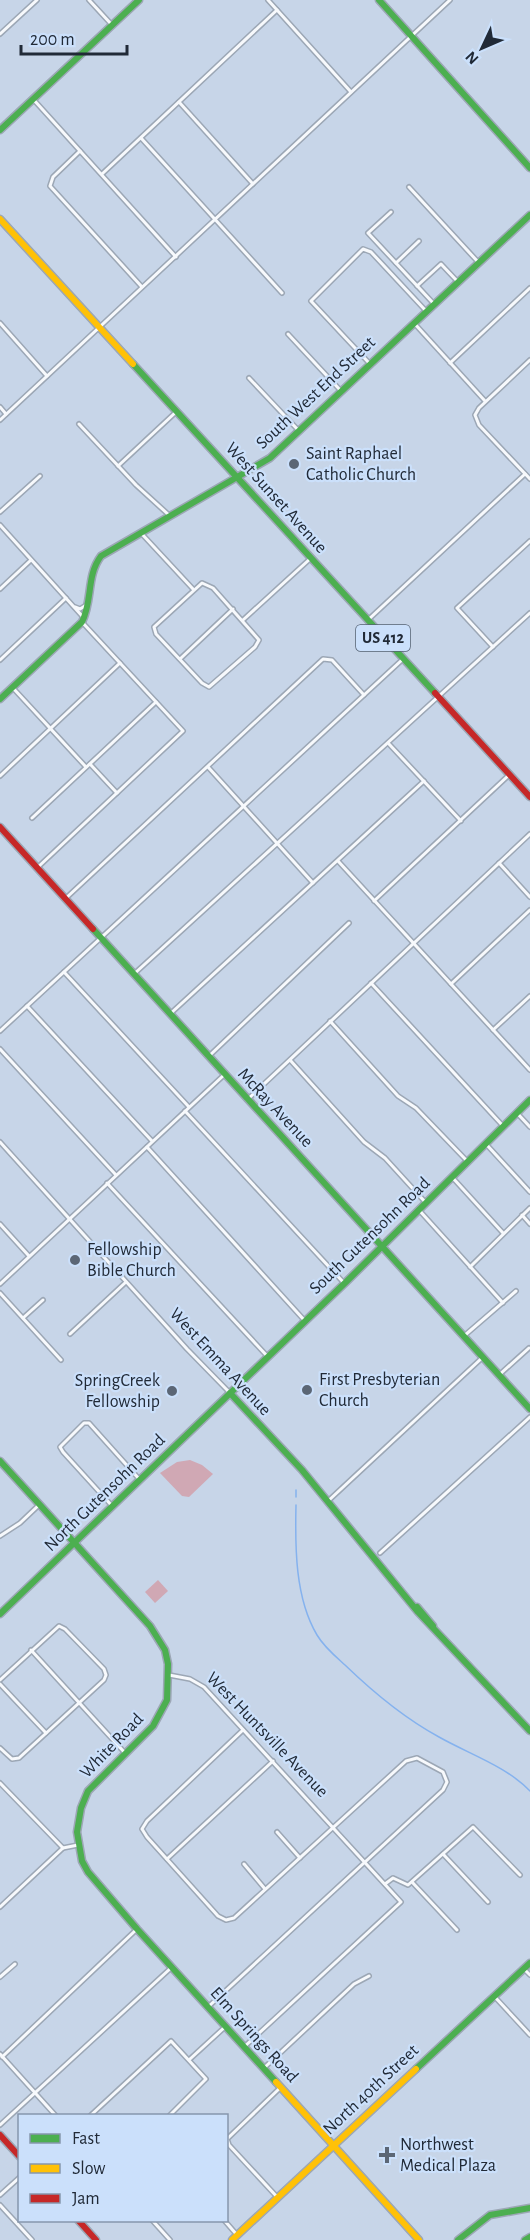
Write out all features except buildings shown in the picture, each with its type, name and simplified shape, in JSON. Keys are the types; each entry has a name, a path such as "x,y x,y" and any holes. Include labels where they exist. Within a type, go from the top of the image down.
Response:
{"main road":[{"path":"0,129 139,0"},
{"path":"379,0 530,168"},
{"name":"South West End Street","path":"0,699 83,620 89,603 89,579 94,564 107,552 270,458 530,215"},
{"name":"West Sunset Avenue","path":"0,219 529,795"},
{"name":"McRay Avenue","path":"0,827 530,1409"},
{"name":"South Gutensohn Road","path":"230,1393 530,1100"},
{"name":"North Gutensohn Road","path":"0,1614 230,1393"},
{"name":"West Emma Avenue","path":"230,1393 302,1470 415,1606 530,1731"},
{"path":"0,1461 158,1637 165,1650 169,1675"},
{"name":"White Road","path":"78,1845 78,1820 88,1791 153,1726 167,1700 169,1675"},
{"name":"Elm Springs Road","path":"78,1845 88,1872 137,1929 419,2240"},
{"name":"North 40th Street","path":"235,2238 530,1963"},
{"path":"0,2135 18,2155"},
{"path":"458,2240 483,2217 498,2211 530,2208"},
{"path":"80,2222 96,2240"},
{"path":"525,2240 530,2236"}],"street":[{"path":"0,34 37,0"},
{"path":"89,0 112,25"},
{"path":"268,0 352,92"},
{"path":"0,420 450,0"},
{"path":"102,174 276,10"},
{"path":"33,99 176,257"},
{"path":"179,102 253,184"},
{"path":"141,138 282,293"},
{"path":"80,151 50,183 142,287"},
{"path":"410,187 479,263"},
{"path":"391,212 368,233 434,304"},
{"path":"396,263 419,241"},
{"path":"370,364 311,301 363,249 371,252 426,311"},
{"path":"417,286 441,264 458,282"},
{"path":"450,363 530,288"},
{"path":"0,323 47,376"},
{"path":"414,323 485,401"},
{"path":"288,334 341,391"},
{"path":"530,360 485,401 475,415 479,425 530,479"},
{"path":"249,378 299,431"},
{"path":"0,407 6,414"},
{"path":"118,466 176,412"},
{"path":"79,424 118,466 170,516"},
{"path":"367,621 525,474"},
{"path":"0,512 40,476"},
{"path":"0,525 74,607 120,663 183,731 37,868"},
{"path":"141,532 193,590"},
{"path":"493,647 457,608 530,541"},
{"path":"243,620 311,558"},
{"path":"0,589 31,560"},
{"path":"202,583 209,584 256,634 258,644 212,686 202,683 156,634 154,627 193,590 202,583"},
{"path":"0,660 66,598"},
{"path":"74,607 80,609 89,603"},
{"path":"180,659 233,609"},
{"path":"134,974 389,744 530,613"},
{"path":"65,899 327,658 364,695"},
{"path":"0,1031 403,659"},
{"path":"0,776 120,663"},
{"path":"13,688 86,767"},
{"path":"32,818 156,702"},
{"path":"389,744 460,821"},
{"path":"90,764 118,794"},
{"path":"208,767 312,883"},
{"path":"374,901 510,775"},
{"path":"170,1014 424,782"},
{"path":"247,1100 530,834"},
{"path":"338,861 530,1070"},
{"path":"499,863 530,897"},
{"path":"451,984 530,910"},
{"path":"208,1057 349,923"},
{"path":"64,972 189,1107"},
{"path":"371,983 503,1126"},
{"path":"494,1030 530,996"},
{"path":"27,1006 152,1141"},
{"path":"330,1021 398,1096 416,1108 468,1162"},
{"path":"0,1049 116,1175"},
{"path":"290,1060 364,1142 391,1164 426,1203"},
{"path":"0,1284 224,1075"},
{"path":"185,1111 344,1283"},
{"path":"517,1113 530,1127"},
{"name":"West Emma Avenue","path":"0,1142 230,1393"},
{"path":"486,1144 530,1192"},
{"path":"147,1146 306,1321"},
{"path":"452,1177 503,1233"},
{"path":"107,1183 267,1357"},
{"path":"470,1267 530,1208"},
{"path":"419,1210 503,1303"},
{"path":"522,1215 530,1224"},
{"path":"0,1224 29,1256"},
{"path":"70,1334 126,1282"},
{"path":"464,1336 516,1291"},
{"path":"0,1293 61,1360"},
{"path":"23,1318 43,1300"},
{"path":"500,1375 529,1348"},
{"path":"327,1502 483,1357"},
{"path":"380,1553 530,1417"},
{"path":"113,1507 63,1452 60,1447 62,1442 84,1423 89,1423 140,1480"},
{"path":"0,1536 20,1523 40,1504"},
{"path":"0,1748 14,1760 46,1733 104,1680 106,1675 104,1669 59,1626 31,1650 0,1682 46,1733"},
{"path":"31,1650 125,1753"},
{"name":"West Huntsville Avenue","path":"169,1675 190,1679 204,1687 401,1902 244,2046"},
{"path":"208,2007 366,1862 442,1790 447,1782 445,1774 417,1758 409,1759 234,1918 226,1920 218,1916 142,1829 147,1821 243,1730"},
{"path":"167,1859 273,1761"},
{"path":"0,1783 63,1848"},
{"path":"385,1884 393,1878 406,1886 473,1827 520,1875"},
{"path":"277,1832 300,1858"},
{"path":"0,1907 63,1848 78,1845"},
{"path":"443,1854 488,1902"},
{"path":"244,1864 265,1889"},
{"path":"412,1882 457,1930"},
{"path":"55,2114 1,2056 137,1929"},
{"path":"0,1977 15,1964"},
{"path":"0,2125 172,1967"},
{"path":"524,1969 530,1975"},
{"path":"264,2068 354,1984 369,1976"},
{"path":"494,1996 530,2035"},
{"path":"190,2059 226,2026"},
{"path":"91,2114 171,2041 206,2079 170,2114"},
{"path":"228,2138 281,2087"},
{"path":"228,2142 278,2198"},
{"path":"0,2195 18,2179"},
{"path":"0,2205 32,2240"},
{"path":"154,2222 170,2240"},
{"path":"225,2222 235,2238"}],"shaded area":[{"path":"190,1460 202,1465 213,1474 189,1497 182,1496 160,1473 177,1462"},
{"path":"158,1580 168,1591 155,1603 145,1592"}],"waterway":[{"path":"296,1490 296,1497"},
{"path":"296,1505 296,1555 300,1589 310,1621 323,1643 367,1685 402,1713 426,1730 499,1767 530,1791"}],"traffic: fast":[{"path":"0,130 139,0"},
{"path":"379,0 530,168"},
{"path":"0,699 82,622 88,605 93,572 101,556 270,458 530,215"},
{"path":"133,364 435,693"},
{"path":"93,929 530,1409"},
{"path":"0,1614 346,1282 530,1100"},
{"path":"230,1393 302,1470 418,1612 530,1731"},
{"path":"0,1461 150,1626 165,1650 168,1664 167,1700 153,1726 88,1791 81,1808 77,1832 82,1861 88,1872 137,1929 276,2082"},
{"path":"417,1607 433,1626"},
{"path":"416,2069 530,1963"},
{"path":"458,2240 490,2215 530,2208"},
{"path":"525,2240 530,2237"}],"traffic: slow":[{"path":"0,219 133,364"},
{"path":"232,2240 416,2069"},
{"path":"276,2082 419,2240"}],"traffic: jam":[{"path":"435,693 530,797"},
{"path":"0,827 93,929"},
{"path":"0,2135 18,2155"},
{"path":"80,2222 96,2240"}],"place":[{"name":"Saint Raphael Catholic Church","path":"294,464"},
{"name":"Fellowship Bible Church","path":"75,1260"},
{"name":"First Presbyterian Church","path":"307,1390"},
{"name":"SpringCreek Fellowship","path":"172,1391"},
{"name":"Northwest Medical Plaza","path":"387,2155"}]}
